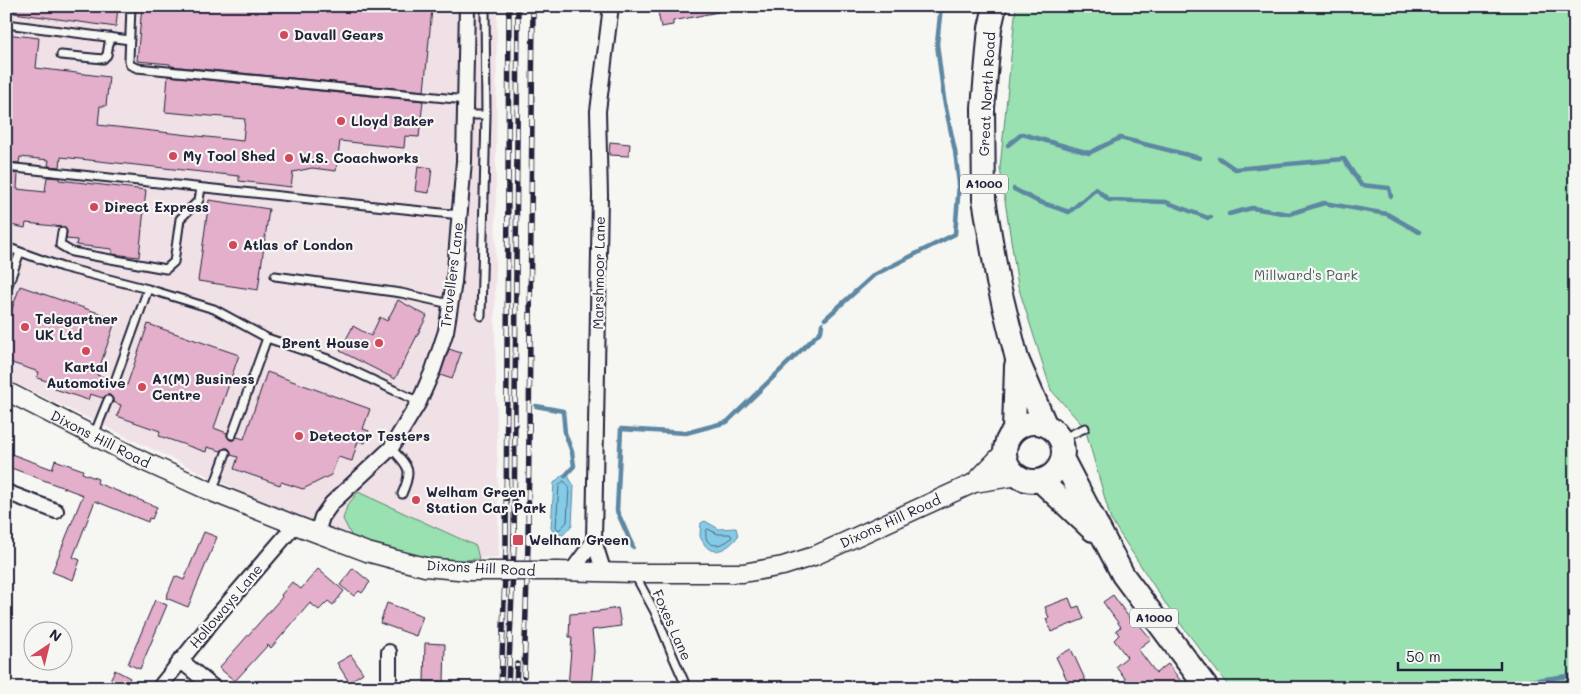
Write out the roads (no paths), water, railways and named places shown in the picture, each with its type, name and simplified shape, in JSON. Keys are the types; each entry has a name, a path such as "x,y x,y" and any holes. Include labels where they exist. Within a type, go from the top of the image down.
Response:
{"main road":[{"name":"Great North Road","path":"994,6 990,28 983,108 984,199 998,282 1017,359 1045,424"},
{"name":"Great North Road","path":"1014,430 1017,359"},
{"path":"1034,422 1045,424 1054,430 1062,450 1059,469 1052,476 1041,481 1029,481 1012,471 1006,461 1004,452 1006,441 1014,430 1023,424 1034,422"},
{"name":"A1000","path":"1062,450 1123,575 1206,688"},
{"name":"A1000","path":"1041,481 1108,544"}],"street":[{"name":"Travellers Lane","path":"317,532 322,517 332,503 391,448 434,370 446,331 454,282 464,161 466,6"},
{"name":"Marshmoor Lane","path":"604,573 594,541 600,196 598,112 611,6"},
{"name":"Dixons Hill Road","path":"6,391 143,462 294,525 368,552 397,560 425,567 469,571 743,573 783,566 814,556 974,483 1018,476"},
{"name":"Dixons Hill Road","path":"974,483 1004,452"},
{"path":"6,492 56,511"},
{"name":"Holloways Lane","path":"159,688 180,660 294,525"},
{"path":"564,572 594,541"},
{"path":"389,652 389,688"},
{"path":"180,660 214,688"}],"lane":[{"path":"131,6 128,60 130,65 137,68 466,100"},
{"path":"481,316 486,115 485,6"},
{"path":"6,24 130,40"},
{"path":"61,55 103,58 107,56 110,37"},
{"path":"465,115 486,115"},
{"path":"6,167 460,215"},
{"path":"62,232 60,245 72,252 166,270 174,262 180,219 200,200 201,188"},
{"path":"12,249 62,267 148,289 214,309 267,338 328,359 418,402"},
{"path":"6,291 20,252"},
{"path":"275,276 401,293 450,304"},
{"path":"116,381 148,289"},
{"path":"232,435 267,338"},
{"path":"94,435 108,400"},
{"path":"1062,450 1085,428"},
{"path":"391,448 407,460 409,478 402,494"},
{"path":"212,492 226,453"},
{"name":"Foxes Lane","path":"634,573 655,612 687,688"}],"water":[{"path":"562,475 568,476 574,486 572,525 563,535 555,535 551,528 554,483"},
{"path":"705,521 719,529 736,528 738,536 726,548 716,551 711,550 700,536 701,523"}],"waterway":[{"path":"825,319 874,275 955,234 959,184 955,151 944,99 937,44 941,6"},
{"path":"1008,145 1022,134 1089,153 1120,138 1200,158"},
{"path":"1219,158 1235,169 1344,159 1361,185 1389,188 1391,196"},
{"path":"1014,189 1037,201 1069,212 1096,189 1109,200 1166,202 1208,218 1211,217"},
{"path":"1229,214 1252,208 1289,214 1324,203 1387,214 1419,232"},
{"path":"633,547 617,511 621,429 686,433 727,422 821,331 822,324"},
{"path":"536,406 563,411 565,433 572,452 574,466 565,476"},
{"path":"1512,688 1530,681 1575,675"}],"railway":[{"path":"501,688 506,544 509,6"},
{"path":"508,688 514,544 518,6"},
{"path":"524,676 528,545 533,6"},
{"path":"516,688 517,664"}],"place":[{"name":"Davall Gears","path":"284,35"},
{"name":"Lloyd Baker","path":"341,121"},
{"name":"My Tool Shed","path":"173,156"},
{"name":"W.S. Coachworks","path":"289,158"},
{"name":"Direct Express","path":"94,207"},
{"name":"Atlas of London","path":"233,245"},
{"name":"Telegartner UK Ltd","path":"25,327"},
{"name":"Brent House","path":"379,343"},
{"name":"Kartal Automotive","path":"86,351"},
{"name":"A1(M) Business Centre","path":"142,387"},
{"name":"Detector Testers","path":"299,436"},
{"name":"Welham Green Station Car Park","path":"416,500"},
{"name":"Welham Green","path":"518,540"}],"park label":[{"name":"Millward's Park","path":"1306,275"}]}
